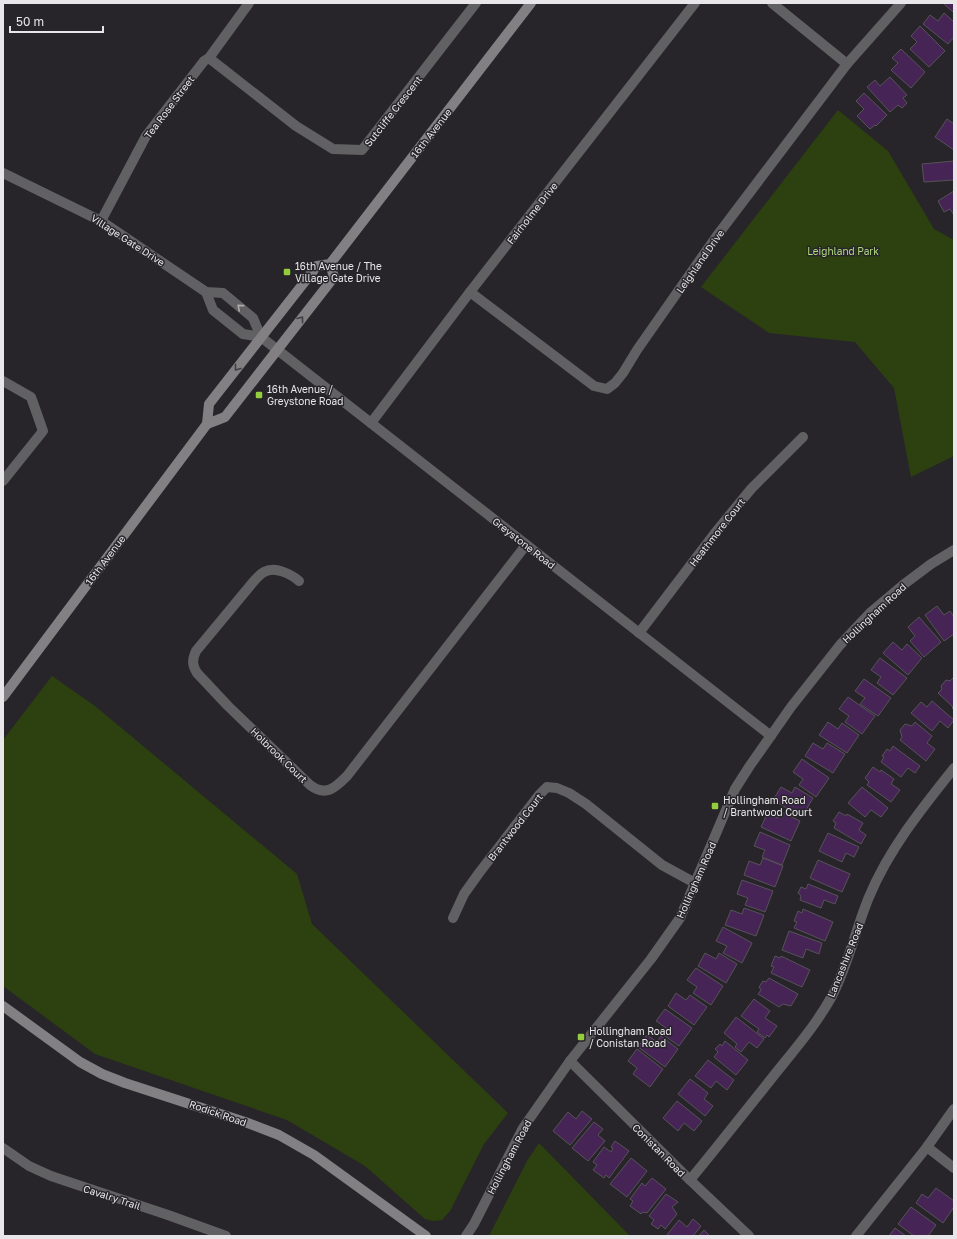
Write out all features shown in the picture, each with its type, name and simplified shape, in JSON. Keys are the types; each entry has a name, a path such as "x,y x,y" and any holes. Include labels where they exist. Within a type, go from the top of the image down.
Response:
{"main road":[{"name":"16th Avenue","path":"3,697 207,424 209,404 317,266 330,264 532,3"},
{"path":"207,424 225,417 334,278 330,264"},
{"name":"Rodick Road","path":"3,1006 80,1062 102,1074 264,1129 298,1145 333,1168 426,1236"}],"street":[{"name":"Tea Rose Street","path":"101,221 146,136 204,61 209,58 249,3"},
{"name":"Sutcliffe Crescent","path":"209,58 296,126 333,149 362,150 476,3"},
{"name":"Fairholme Drive","path":"371,423 470,292 695,3"},
{"path":"772,3 847,64"},
{"name":"Leighland Drive","path":"470,292 594,386 607,388 615,383 716,236 847,64 901,3"},
{"name":"Village Gate Drive","path":"3,172 101,221 206,292 223,293 253,318 261,337"},
{"path":"206,292 213,310 243,334 261,337"},
{"name":"Greystone Road","path":"261,337 771,736"},
{"path":"3,381 31,397 43,431 3,481"},
{"name":"Heathmore Court","path":"639,633 715,533 751,489 803,437"},
{"name":"Holbrook Court","path":"299,582 294,576 284,572 274,570 264,572 254,581 196,651 193,657 193,666 197,673 228,706 310,785 324,792 331,789 347,776 526,545"},
{"name":"Hollingham Road","path":"466,1236 474,1224 523,1128 570,1061 652,960 670,934 683,911 735,789 748,766 791,707 840,645 871,612 902,585 931,564 954,550"},
{"name":"Lancashire Road","path":"690,1180 816,1022 840,979 869,896 880,873 907,829 954,768"},
{"name":"Brantwood Court","path":"453,918 464,894 479,873 539,795 547,787 557,788 569,793 602,817 662,865 695,884"},
{"name":"Conistan Road","path":"570,1061 690,1180 749,1236"},
{"path":"856,1236 927,1146 954,1109"},
{"path":"927,1146 954,1168"},
{"name":"Cavalry Trail","path":"3,1148 29,1166 51,1176 226,1236"}],"green space":[{"name":"Leighland Park","path":"838,110 888,151 934,229 954,240 954,456 911,477 894,388 855,342 769,333 701,287"},
{"path":"52,676 95,706 297,874 312,924 508,1113 484,1144 450,1211 442,1220 433,1221 425,1219 365,1166 287,1120 95,1054 3,986 3,740"},
{"path":"539,1143 630,1236 489,1236 527,1161"}],"building":[{"path":"943,3 954,3 954,13"},
{"path":"944,13 954,22 954,37 948,44 923,24 930,15 938,21"},
{"path":"920,26 945,51 929,67 910,49 917,42 911,36"},
{"path":"901,49 925,72 911,88 891,70 898,63 892,58"},
{"path":"890,77 907,95 903,98 907,103 902,108 898,105 890,112 867,87 875,80 880,86"},
{"path":"864,93 887,115 876,126 875,125 870,129 857,116 864,109 856,101"},
{"path":"947,119 954,124 954,150 935,137"},
{"path":"954,161 954,180 924,182 922,164"},
{"path":"954,191 954,215 950,209 944,212 938,201"},
{"path":"937,606 944,615 950,611 954,617 954,634 944,641 925,615"},
{"path":"919,617 941,642 924,657 910,641 915,636 908,627"},
{"path":"893,642 902,650 907,644 922,658 908,675 883,653"},
{"path":"880,658 907,678 893,695 877,683 881,677 871,670"},
{"path":"954,677 954,710 952,708 953,707 938,693 942,689 941,686 946,680 950,681"},
{"path":"864,679 891,698 878,716 860,704 865,698 855,691"},
{"path":"848,697 875,716 862,734 845,722 849,716 839,709"},
{"path":"932,701 954,720 948,728 940,721 932,731 911,713 921,702 927,707"},
{"path":"828,722 838,729 842,723 859,735 847,753 819,735"},
{"path":"915,722 932,736 927,743 935,749 926,761 900,740 902,737 900,730 905,724 912,726"},
{"path":"813,743 823,749 827,743 845,754 833,773 805,756"},
{"path":"893,746 920,766 915,773 908,768 901,777 881,762 884,757 882,756 887,749 890,751"},
{"path":"802,759 829,778 816,797 799,785 803,779 793,772"},
{"path":"873,767 880,772 881,770 894,779 891,784 900,790 891,802 867,785 869,782 865,778"},
{"path":"781,787 792,793 795,787 813,798 802,817 773,800"},
{"path":"862,787 888,808 881,817 871,810 865,817 848,803"},
{"path":"781,812 800,821 791,841 761,827 767,814 778,818"},
{"path":"839,812 846,816 847,814 863,823 859,830 866,835 861,844 834,828 836,823 833,821"},
{"path":"760,832 790,845 782,865 762,857 765,850 754,846"},
{"path":"828,833 859,847 854,857 846,853 842,862 819,851"},
{"path":"763,858 783,866 775,887 744,875 749,861 760,865"},
{"path":"818,860 850,874 842,892 810,878"},
{"path":"742,880 773,891 765,912 745,905 748,898 737,894"},
{"path":"808,884 838,896 835,904 824,900 821,908 800,900 801,896 798,893 801,887 806,889"},
{"path":"744,908 764,915 756,936 725,925 731,910 742,914"},
{"path":"803,909 833,922 825,941 794,928 797,922 794,921 798,911 802,913"},
{"path":"723,927 752,943 742,963 723,953 727,946 716,941"},
{"path":"789,931 822,943 819,954 806,949 803,958 782,950"},
{"path":"705,953 716,959 719,953 737,964 726,983 698,966"},
{"path":"775,956 780,958 781,956 810,970 802,987 771,973 774,967 771,966"},
{"path":"696,968 723,986 711,1005 693,993 697,987 687,980"},
{"path":"769,978 798,994 791,1006 783,1004 779,1007 758,994 761,990 759,987 763,981 766,982"},
{"path":"676,993 686,1000 690,995 707,1007 694,1025 668,1006"},
{"path":"754,999 770,1011 765,1018 777,1026 769,1037 767,1035 765,1038 757,1032 759,1029 741,1016"},
{"path":"665,1009 692,1028 679,1046 662,1034 666,1028 656,1021"},
{"path":"736,1017 764,1039 757,1048 749,1042 741,1052 735,1047 737,1044 724,1033"},
{"path":"647,1035 657,1042 661,1036 678,1049 665,1067 638,1047"},
{"path":"725,1041 748,1060 736,1075 714,1057 718,1052 715,1049 720,1044 722,1046"},
{"path":"637,1049 663,1069 650,1087 633,1074 637,1068 628,1061"},
{"path":"708,1060 734,1080 727,1090 716,1081 711,1088 695,1076"},
{"path":"690,1079 708,1093 704,1099 713,1106 705,1116 678,1094"},
{"path":"677,1101 702,1121 694,1131 684,1123 678,1131 663,1118"},
{"path":"582,1111 592,1119 570,1145 553,1131 568,1112 576,1119"},
{"path":"594,1122 603,1129 598,1135 605,1141 588,1161 572,1148"},
{"path":"615,1141 629,1151 609,1178 606,1175 604,1178 593,1170 597,1165 593,1162 604,1147 611,1152 613,1148 611,1147"},
{"path":"631,1158 647,1171 627,1197 610,1184"},
{"path":"652,1178 666,1189 647,1213 643,1212 641,1214 630,1206 633,1201 630,1199 642,1183 645,1186"},
{"path":"936,1188 954,1201 954,1207 943,1223 916,1203 922,1194 928,1198"},
{"path":"666,1194 678,1202 672,1207 677,1214 665,1229 661,1225 658,1229 651,1224 654,1220 649,1216"},
{"path":"911,1207 936,1225 928,1236 914,1236 898,1224"},
{"path":"693,1219 701,1226 693,1236 666,1236 679,1220 687,1227"},
{"path":"895,1228 906,1236 889,1236"},
{"path":"704,1230 710,1236 699,1236"}],"place":[{"name":"16th Avenue / The Village Gate Drive","path":"287,272"},
{"name":"16th Avenue / Greystone Road","path":"259,395"},
{"name":"Hollingham Road / Brantwood Court","path":"715,806"},
{"name":"Hollingham Road / Conistan Road","path":"581,1037"}]}
